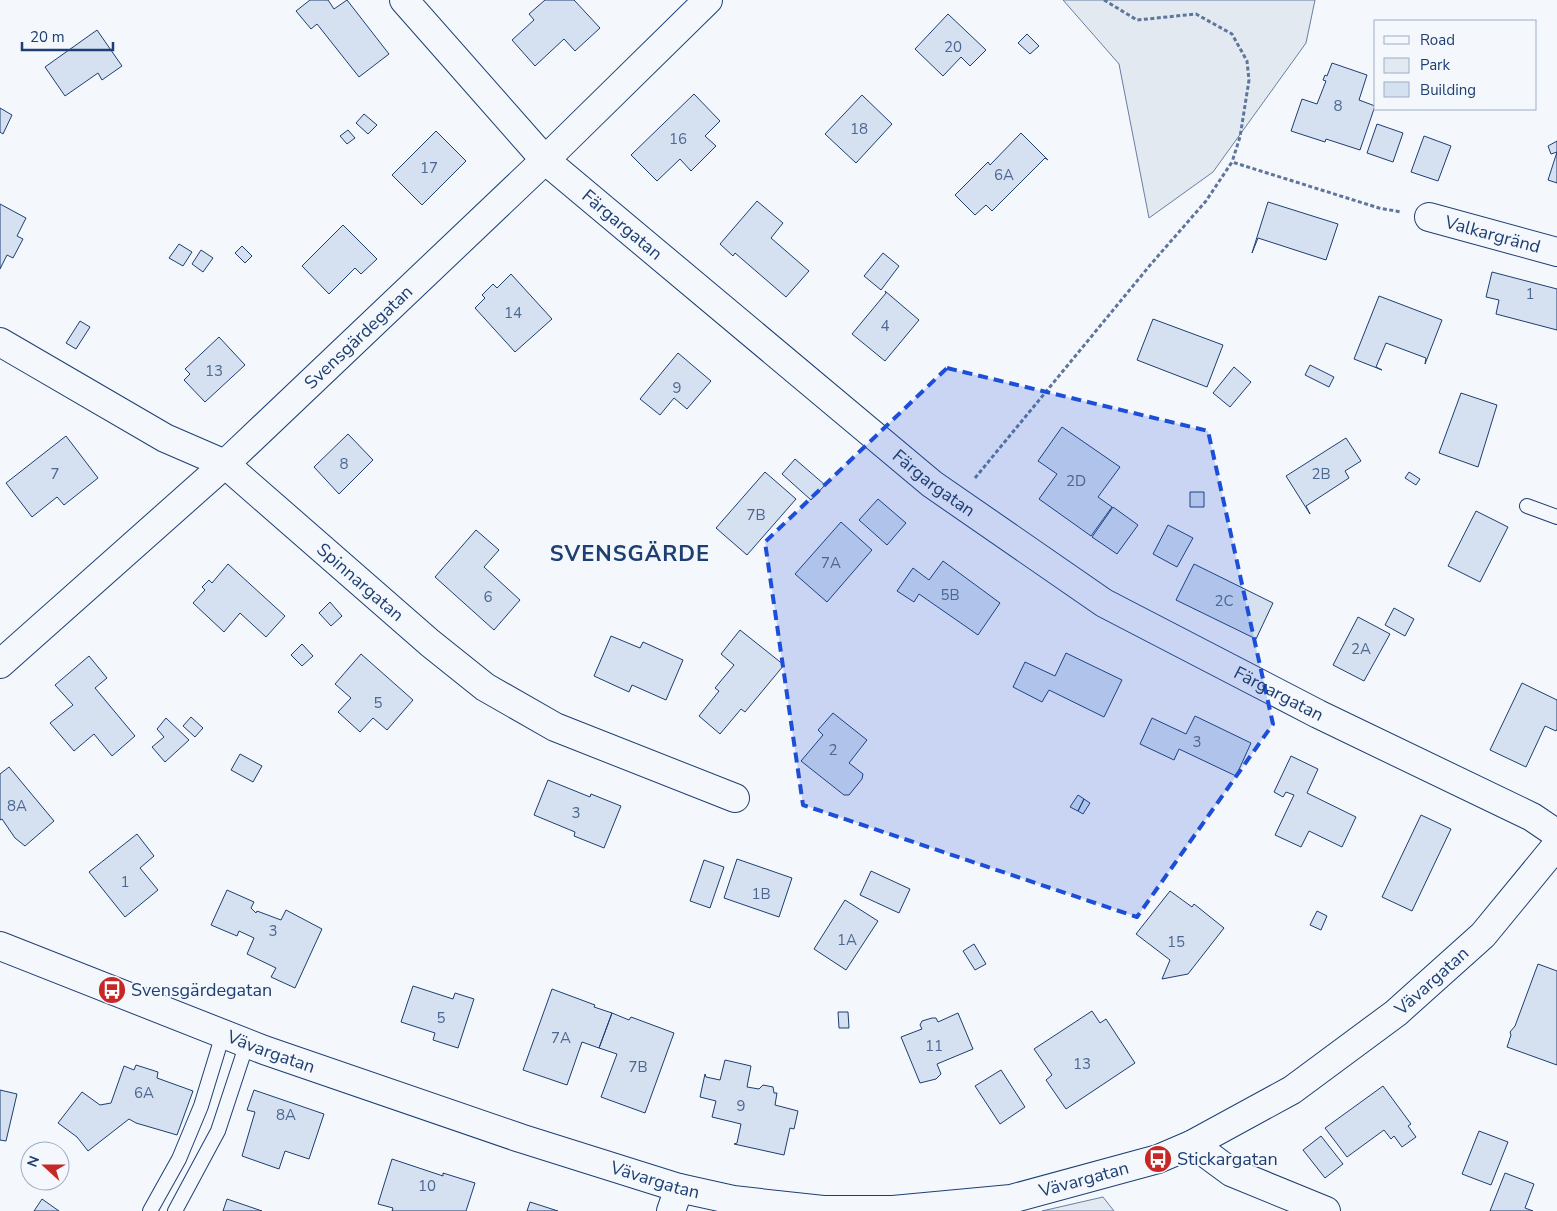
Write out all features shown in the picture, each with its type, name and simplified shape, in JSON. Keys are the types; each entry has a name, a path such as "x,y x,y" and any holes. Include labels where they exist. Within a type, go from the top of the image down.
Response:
{"street":[{"name":"Färgargatan","path":"404,0 545,160 932,484 1104,603 1318,714 1532,817 1557,834"},
{"name":"Svensgärdegatan","path":"0,664 225,464 545,160 708,0"},
{"name":"Valkargränd","path":"1429,216 1557,252"},
{"name":"Spinnargatan","path":"0,342 165,438 225,464 430,643 485,687 555,727 735,798"},
{"name":"Vävargatan","path":"0,946 235,1038 502,1132 675,1199 742,1201 823,1210 893,1210 1011,1199 1158,1159 1193,1144 1292,1090 1396,1013 1483,935 1557,845"},
{"path":"1193,1144 1231,1172 1326,1211"}],"lane":[{"path":"1527,506 1557,517"},
{"path":"150,1211 179,1160 202,1106 235,1038"},
{"path":"175,1211 218,1131 235,1038"}],"path":[{"path":"958,502 1151,264 1206,201 1232,162 1240,137 1249,80 1247,61 1232,34 1196,14 1137,20 1104,0"},
{"path":"1232,162 1379,208 1429,216"}],"highlighted area":[{"path":"947,368 1208,431 1273,724 1137,917 803,805 765,542"}],"green space":[{"path":"1063,0 1315,0 1306,43 1213,172 1149,218 1119,64"},
{"path":"1103,1197 1114,1211 1042,1211"}],"building":[{"path":"310,0 328,0 334,9 347,0 389,54 359,77 317,24 311,29 296,11"},
{"path":"545,0 574,0 600,28 575,51 564,39 535,66 512,40 534,20 529,14"},
{"path":"948,14 986,50 970,66 961,57 943,76 915,49"},
{"path":"97,30 122,66 102,80 98,73 65,96 45,67"},
{"path":"1027,34 1039,46 1030,54 1018,43"},
{"path":"1332,63 1367,75 1359,100 1374,106 1374,109 1360,150 1326,139 1325,142 1291,131 1302,99 1317,104 1326,81 1323,80 1325,75 1327,76"},
{"path":"694,94 720,121 705,136 716,146 691,171 680,159 657,181 631,155"},
{"path":"862,95 892,124 856,163 825,134"},
{"path":"0,108 12,115 3,134 0,132"},
{"path":"364,114 377,125 368,134 356,123"},
{"path":"1377,124 1403,133 1393,162 1367,153"},
{"path":"348,130 355,138 347,144 340,136"},
{"path":"436,131 466,161 422,205 392,175"},
{"path":"1021,133 1048,160 1045,158 992,211 986,205 975,215 955,195 988,162 990,165"},
{"path":"1424,136 1451,146 1438,181 1411,172"},
{"path":"1557,141 1557,152 1551,154 1548,146"},
{"path":"1557,152 1557,183 1548,180"},
{"path":"757,201 783,223 771,238 809,271 786,297 735,253 733,256 720,244"},
{"path":"1268,202 1338,224 1326,260 1258,238 1252,253"},
{"path":"0,204 26,218 17,236 23,239 13,258 7,255 0,269"},
{"path":"343,225 377,259 361,274 355,268 329,294 302,266"},
{"path":"179,244 192,252 183,266 169,258"},
{"path":"242,246 252,256 245,263 235,253"},
{"path":"201,250 213,258 203,272 192,264"},
{"path":"883,253 899,266 881,290 864,276"},
{"path":"1492,272 1557,289 1557,330 1496,314 1499,300 1486,297"},
{"path":"511,274 552,319 515,352 475,308 485,298 482,295 493,284 497,288"},
{"path":"885,291 919,320 885,361 852,334 886,293"},
{"path":"1379,296 1442,320 1425,364 1426,358 1386,343 1376,367 1382,370 1354,359"},
{"path":"1153,319 1223,345 1207,387 1137,360"},
{"path":"80,321 90,327 76,349 66,343"},
{"path":"219,337 245,365 205,402 184,380 190,374 185,369"},
{"path":"678,353 711,381 687,409 674,398 660,415 640,399"},
{"path":"1310,365 1334,377 1329,387 1305,375"},
{"path":"1234,367 1251,382 1230,407 1213,393"},
{"path":"1461,393 1497,405 1478,467 1439,453"},
{"path":"1062,427 1120,467 1098,497 1112,507 1091,536 1039,499 1057,474 1038,461"},
{"path":"348,434 373,460 339,494 314,467"},
{"path":"66,436 98,478 64,505 57,497 32,517 6,483"},
{"path":"1346,438 1361,461 1345,471 1349,478 1306,506 1310,514 1286,476"},
{"path":"795,459 825,485 811,500 782,474"},
{"path":"765,472 796,499 747,555 716,528"},
{"path":"1409,472 1420,479 1416,485 1405,478"},
{"path":"1190,492 1204,492 1204,507 1190,507"},
{"path":"878,499 906,523 887,545 859,520"},
{"path":"1113,507 1138,525 1117,554 1092,537"},
{"path":"1476,511 1508,527 1480,582 1448,566"},
{"path":"841,522 872,550 827,602 795,574"},
{"path":"1168,525 1193,538 1177,567 1153,554"},
{"path":"476,530 499,550 484,567 520,600 494,630 435,577"},
{"path":"943,561 1000,603 978,635 919,594 914,602 897,591 913,568 929,580"},
{"path":"228,564 285,616 266,637 240,613 224,632 193,603 205,590 202,587 209,580 212,583"},
{"path":"1194,564 1273,603 1256,639 1176,600"},
{"path":"330,602 342,616 331,626 319,613"},
{"path":"1394,608 1414,619 1405,636 1385,625"},
{"path":"1358,617 1390,634 1364,681 1333,665"},
{"path":"740,630 784,665 745,712 741,709 720,734 699,716 719,691 715,688 734,665 721,654"},
{"path":"611,636 640,648 643,642 683,660 666,700 632,685 629,692 594,676"},
{"path":"302,644 313,656 302,666 291,655"},
{"path":"1066,653 1122,680 1104,717 1049,690 1042,702 1013,687 1025,662 1055,676"},
{"path":"361,654 413,700 387,730 373,718 360,732 338,712 351,698 335,684"},
{"path":"89,656 107,678 95,688 135,736 112,756 94,734 74,751 50,723 73,705 55,685"},
{"path":"1522,683 1557,700 1557,729 1556,731 1545,726 1526,767 1490,750"},
{"path":"833,713 867,740 849,763 863,774 862,779 849,795 844,795 801,761 823,735 818,730"},
{"path":"1195,716 1251,743 1236,776 1179,749 1174,760 1140,744 1152,718 1186,734"},
{"path":"191,717 203,728 195,737 183,726"},
{"path":"166,718 189,740 165,762 152,747 164,737 157,729"},
{"path":"240,754 262,766 253,782 231,770"},
{"path":"1291,756 1318,769 1307,793 1356,817 1342,847 1309,831 1301,847 1275,835 1294,795 1286,792 1283,797 1274,792"},
{"path":"9,767 54,821 25,846 15,838 2,819 0,820 0,774"},
{"path":"548,780 590,797 591,794 621,806 604,848 574,836 575,832 534,815"},
{"path":"1078,795 1084,799 1078,811 1070,807"},
{"path":"1084,799 1090,803 1083,814 1078,811"},
{"path":"1421,815 1451,829 1412,911 1382,897"},
{"path":"137,834 154,856 140,868 158,890 125,917 89,872"},
{"path":"737,859 792,878 779,917 724,898"},
{"path":"704,860 724,867 710,908 690,901"},
{"path":"871,871 910,889 899,913 860,895"},
{"path":"227,890 254,902 251,908 256,913 257,911 281,920 286,910 322,929 295,988 271,977 276,968 247,954 254,938 239,931 237,936 211,925"},
{"path":"1170,891 1192,907 1194,904 1224,928 1188,974 1162,979 1170,960 1136,934"},
{"path":"845,900 878,921 846,970 814,949"},
{"path":"1317,911 1327,916 1321,930 1310,925"},
{"path":"974,944 986,964 975,970 963,951"},
{"path":"1538,964 1557,971 1557,1065 1507,1047 1511,1035 1510,1032 1515,1026"},
{"path":"413,986 453,999 455,993 474,999 458,1048 433,1040 435,1033 401,1022"},
{"path":"552,989 612,1013 599,1048 582,1042 567,1085 523,1070"},
{"path":"1092,1011 1100,1023 1106,1019 1135,1063 1066,1109 1046,1080 1052,1075 1034,1049"},
{"path":"838,1012 848,1012 849,1028 839,1028"},
{"path":"612,1013 629,1020 631,1017 674,1033 645,1113 601,1097 617,1054 599,1048"},
{"path":"958,1013 973,1049 937,1064 941,1074 936,1079 920,1083 901,1037 922,1029 920,1025 922,1021 936,1018 938,1022"},
{"path":"725,1060 751,1066 747,1087 759,1089 763,1085 773,1087 774,1093 777,1093 775,1105 798,1111 794,1129 790,1128 784,1155 734,1144 737,1143 741,1124 712,1117 716,1101 700,1097 705,1074 706,1077 720,1080"},
{"path":"136,1065 158,1072 157,1078 193,1091 177,1135 136,1123 129,1119 88,1151 77,1137 58,1123 82,1092 100,1105 111,1103 124,1066 134,1070"},
{"path":"1001,1070 1025,1107 1000,1124 975,1086"},
{"path":"1383,1086 1411,1124 1408,1126 1416,1137 1402,1147 1394,1136 1391,1139 1384,1130 1347,1157 1325,1128"},
{"path":"0,1090 17,1094 6,1141 0,1140"},
{"path":"254,1090 324,1114 309,1159 285,1151 279,1169 242,1156 255,1112 247,1110"},
{"path":"1479,1131 1508,1142 1491,1185 1462,1174"},
{"path":"1321,1136 1343,1164 1325,1178 1303,1150"},
{"path":"392,1159 443,1176 443,1173 475,1183 466,1211 392,1211 393,1208 378,1204"},
{"path":"1505,1173 1534,1184 1525,1208 1533,1211 1490,1211"},
{"path":"42,1199 59,1211 34,1211"},
{"path":"227,1199 262,1211 223,1211"},
{"path":"530,1202 558,1211 527,1211"}],"place":[{"name":"Svensgärdegatan","path":"112,990"},
{"name":"Stickargatan","path":"1158,1159"}],"district":[{"name":"SVENSGÄRDE","path":"630,553"}]}
